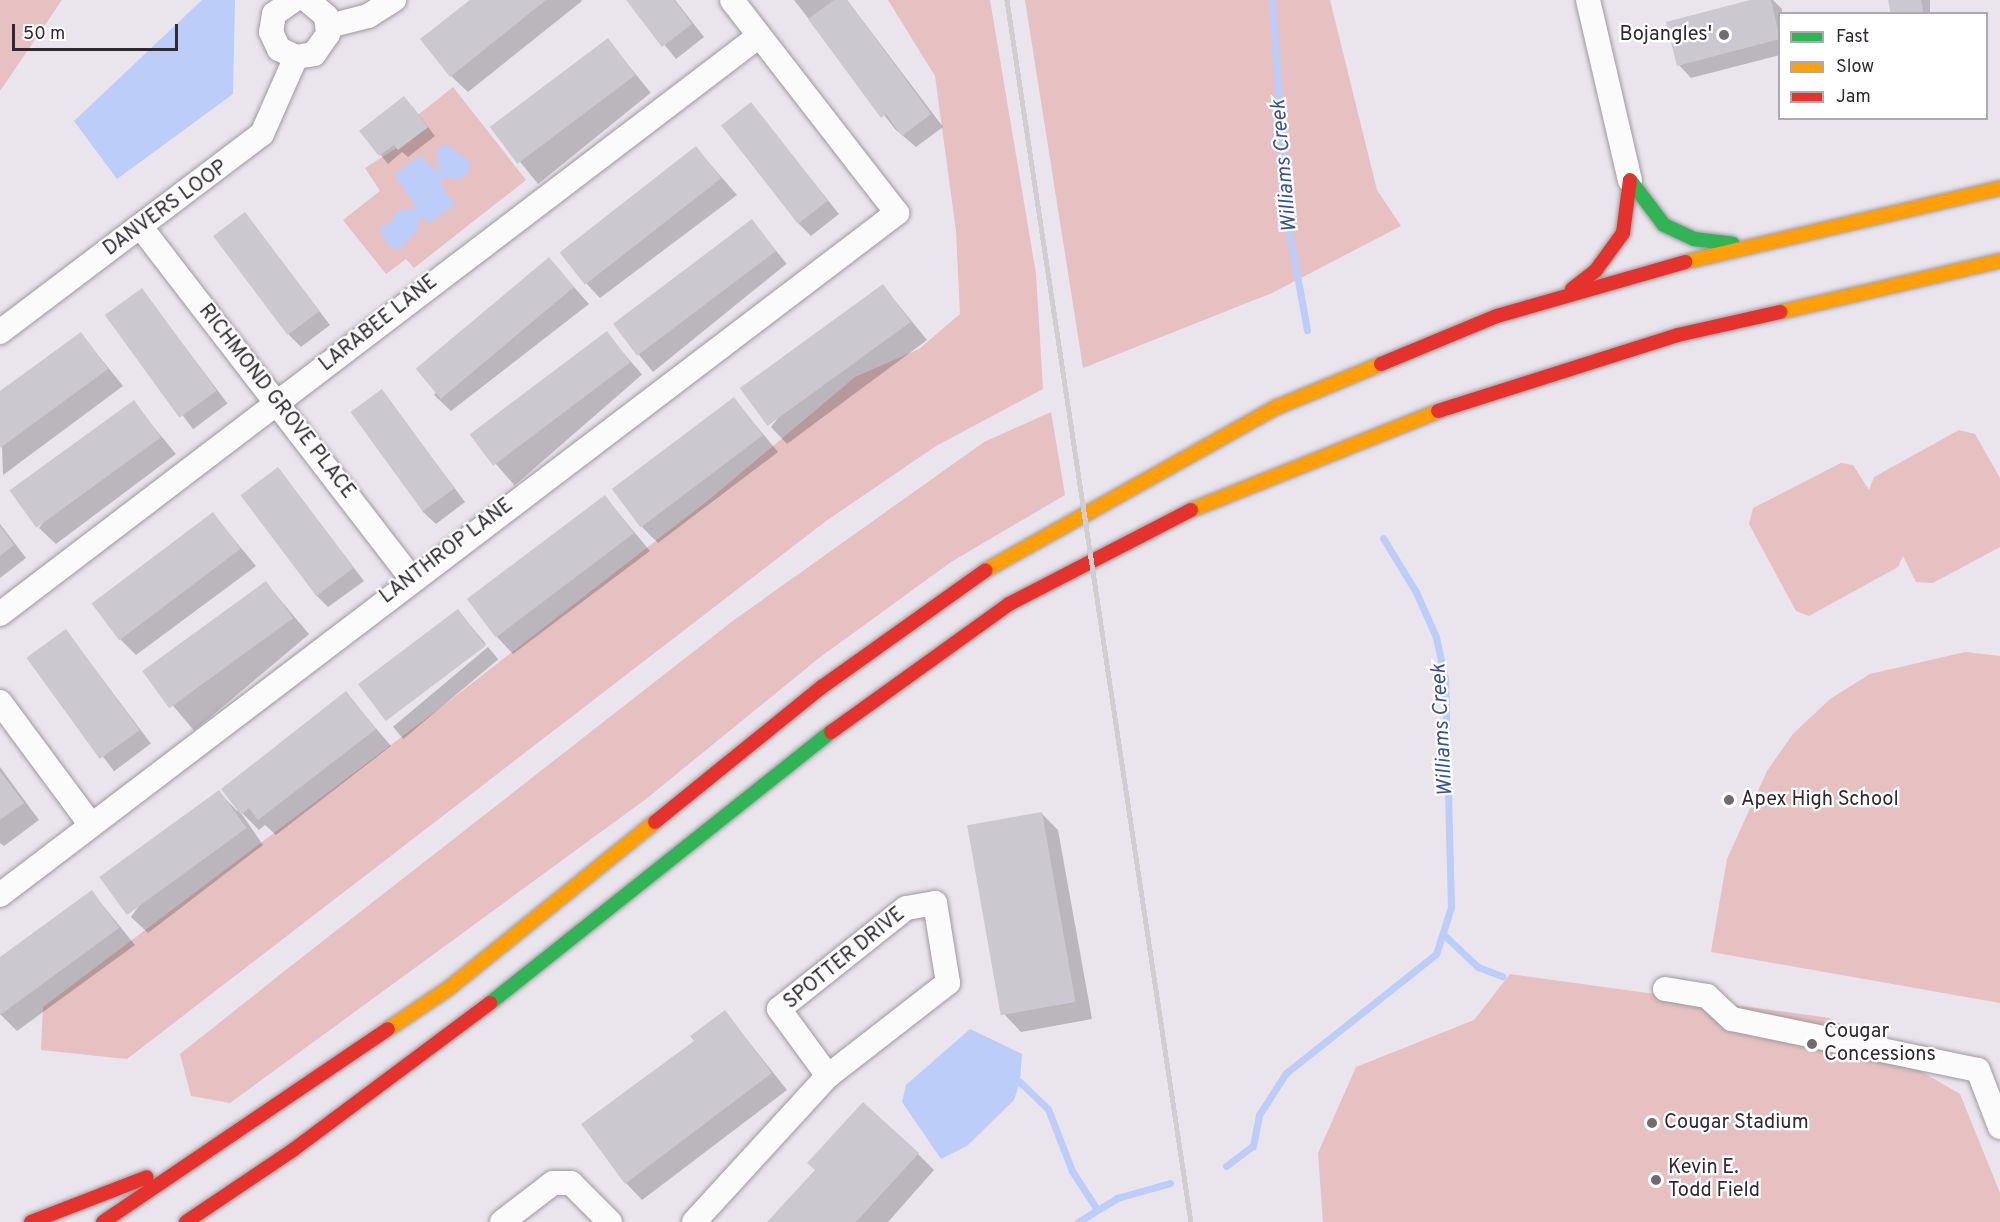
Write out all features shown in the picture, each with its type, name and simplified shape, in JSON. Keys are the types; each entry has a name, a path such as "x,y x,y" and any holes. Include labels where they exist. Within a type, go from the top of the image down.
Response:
{"highway":[{"path":"1630,180 1653,214 1680,234 1753,246"},
{"path":"1559,298 1615,247 1627,218 1630,180"},
{"path":"103,1222 215,1151 449,988 822,687 1008,554 1277,407 1497,316 1753,246 2000,188"},
{"path":"189,1220 472,1017 847,718 1009,604 1205,503 1456,404 1678,335 2000,261"},
{"path":"31,1222 215,1151"}],"street":[{"path":"294,0 274,14 271,32 279,49 296,57 320,48 329,26 321,9 307,0"},
{"path":"329,26 368,16 394,0"},
{"path":"732,0 759,36"},
{"path":"1588,0 1630,180"},
{"name":"LANTHROP LANE","path":"0,895 411,578 897,213 759,36"},
{"name":"LARABEE LANE","path":"0,614 759,36"},
{"name":"DANVERS LOOP","path":"0,332 262,134 296,57"},
{"name":"RICHMOND GROVE PLACE","path":"140,226 278,402 411,578"},
{"path":"0,702 91,825"},
{"name":"SPOTTER DRIVE","path":"694,1222 828,1076 948,983 935,903 906,908 779,1009 828,1076"},
{"path":"1665,989 1707,996 1732,1019 1978,1070 1999,1121"},
{"path":"502,1222 553,1182 571,1184 610,1222"}],"shaded area":[{"path":"0,0 62,0 0,91"},
{"path":"888,0 990,0 1036,274 1043,389 936,446 826,521 127,1059 41,1050 43,1007 440,708 711,498 855,377 919,349 960,314 956,231 935,76"},
{"path":"1025,0 1330,0 1377,190 1401,226 1272,293 1083,368"},
{"path":"453,87 526,180 414,268 406,259 386,274 343,220 380,191 365,168 428,128 418,115"},
{"path":"1051,412 1065,495 951,562 819,658 646,799 230,1103 191,1096 180,1054 734,620 984,442"},
{"path":"1959,430 1975,434 2000,478 2000,547 1933,583 1916,582 1903,556 1898,567 1809,616 1796,611 1749,524 1753,508 1841,463 1853,465 1869,490 1874,477"},
{"path":"1965,652 2000,656 2000,1003 1711,952 1727,859 1767,771 1792,735 1830,699 1870,674"},
{"name":"Cougar Stadium","path":"1510,974 1830,1018 1960,1094 2000,1193 2000,1222 1323,1222 1318,1153 1356,1067 1474,1020"}],"water":[{"path":"202,0 235,0 233,94 117,179 74,121"},
{"path":"447,144 470,162 468,174 457,180 446,177 440,184 455,204 430,223 420,218 416,232 398,250 387,245 379,225 389,224 398,210 417,208 394,175 420,155 438,173 437,149"},
{"path":"970,1029 1022,1054 1020,1082 1014,1100 967,1146 941,1159 902,1102 906,1085"}],"building":[{"path":"470,0 546,0 450,77 420,39"},
{"path":"626,0 674,0 692,24 662,47"},
{"path":"834,0 847,0 931,114 902,136 886,114 881,118 808,19"},
{"name":"Bojangles'","path":"1750,0 1771,0 1778,40 1677,66 1666,22"},
{"path":"1888,0 1921,0 1924,12 1891,12"},
{"path":"608,38 636,75 517,164 490,127"},
{"path":"404,96 428,127 398,150 394,145 379,156 359,131"},
{"path":"751,102 828,201 798,224 721,125"},
{"path":"696,146 721,178 585,285 560,253"},
{"path":"245,212 320,311 288,335 213,236"},
{"path":"752,219 776,251 637,356 613,324"},
{"path":"549,257 574,287 441,399 416,369"},
{"path":"883,284 911,322 767,426 740,388"},
{"path":"142,288 217,391 179,418 105,315"},
{"path":"607,331 630,362 493,466 470,435"},
{"path":"81,332 108,369 0,448 0,391"},
{"path":"382,389 454,489 423,511 350,412"},
{"path":"734,397 763,435 641,527 612,489"},
{"path":"134,400 161,437 36,528 9,491"},
{"path":"278,467 354,568 316,596 240,495"},
{"path":"605,495 634,533 496,637 467,599"},
{"path":"213,512 241,549 119,640 92,603"},
{"path":"0,526 14,545 0,556"},
{"path":"266,581 293,618 169,708 142,671"},
{"path":"458,609 486,646 386,721 358,684"},
{"path":"66,629 139,730 100,759 26,658"},
{"path":"346,691 376,729 258,820 249,808 241,815 221,789"},
{"path":"0,771 24,803 0,820"},
{"path":"219,790 247,828 127,915 99,877"},
{"path":"1042,812 1076,1002 1001,1015 967,825"},
{"path":"92,890 119,928 0,1015 0,957"},
{"path":"725,1010 772,1073 625,1184 581,1124 694,1041 690,1036"},
{"path":"863,1102 919,1153 856,1222 767,1222 815,1170 807,1163"}],"waterway":[{"name":"Williams Creek","path":"1272,0 1287,220 1307,330"},
{"name":"Williams Creek","path":"1226,1166 1253,1146 1259,1115 1286,1073 1436,954 1451,907 1445,679 1436,637 1416,592 1383,538"},
{"name":"Williams Creek","path":"1444,935 1478,967 1502,976"},
{"path":"1020,1082 1048,1109 1072,1171 1096,1208"},
{"path":"1078,1222 1117,1198 1170,1183"}],"railway":[{"path":"1007,0 1191,1222"}],"traffic: fast":[{"path":"1630,180 1664,225 1694,239 1733,244"},
{"path":"490,1003 831,732"}],"traffic: slow":[{"path":"1685,262 2000,188"},
{"path":"1780,312 2000,261"},
{"path":"986,570 1277,407 1381,364"},
{"path":"1191,510 1438,411"},
{"path":"388,1029 449,988 655,822"}],"traffic: jam":[{"path":"1572,289 1596,270 1623,233 1630,180"},
{"path":"1381,364 1497,316 1685,262"},
{"path":"1438,411 1678,335 1780,312"},
{"path":"831,732 1009,604 1191,510"},
{"path":"655,822 822,687 986,570"},
{"path":"186,1222 293,1150 490,1003"},
{"path":"103,1222 388,1029"},
{"path":"31,1222 147,1177"}],"place":[{"name":"Bojangles'","path":"1724,35"},
{"name":"Apex High School","path":"1729,800"},
{"name":"Cougar Concessions","path":"1812,1044"},
{"name":"Cougar Stadium","path":"1652,1123"},
{"name":"Kevin E. Todd Field","path":"1656,1180"}]}
